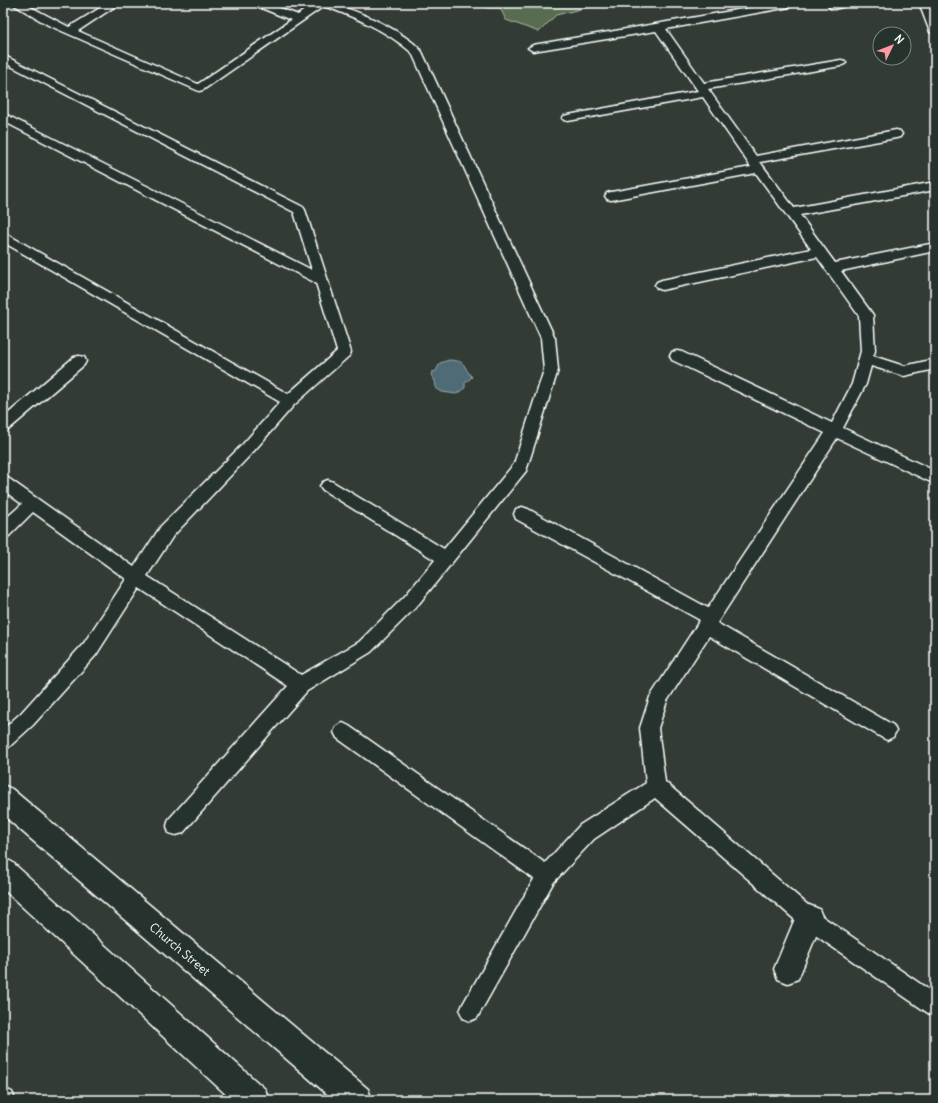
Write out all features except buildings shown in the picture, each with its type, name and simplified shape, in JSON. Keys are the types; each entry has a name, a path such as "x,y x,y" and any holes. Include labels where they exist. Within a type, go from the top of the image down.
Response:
{"main road":[{"name":"Church Street","path":"3,798 357,1100"},
{"path":"3,871 254,1100"},
{"path":"788,969 809,919"}],"lane":[{"path":"16,3 52,23 199,88 298,19 324,3 377,22 404,39 417,52 548,338 551,370 521,467 411,601 365,647 301,685 176,826"},
{"path":"70,31 115,3"},
{"path":"258,3 298,19"},
{"path":"834,6 846,3"},
{"path":"924,3 935,32"},
{"path":"533,48 790,4"},
{"path":"659,27 756,165 866,315 868,351 859,384 835,430 659,697 649,728 656,787 809,919 935,1006"},
{"path":"3,58 299,210 344,352 289,400 273,421 248,448 167,531 90,649 27,719 3,741"},
{"path":"568,118 841,63"},
{"path":"3,116 322,281"},
{"path":"611,196 896,134"},
{"path":"791,213 935,186"},
{"path":"3,236 289,400"},
{"path":"832,268 935,247"},
{"path":"662,285 820,252"},
{"path":"677,356 935,478"},
{"path":"865,359 904,371 935,364"},
{"path":"3,426 79,361"},
{"path":"3,482 137,578 301,685"},
{"path":"328,486 446,558"},
{"path":"3,531 33,503"},
{"path":"522,514 709,621 887,731"},
{"path":"343,732 546,876"},
{"path":"470,1011 546,876 587,832 656,787"}],"green space":[{"path":"473,3 606,3 556,15 539,32 506,20 500,8 487,8"}],"water":[{"path":"449,360 462,363 472,377 465,383 465,388 456,394 442,392 436,388 435,381 431,375 432,372 436,371 440,363"}]}
